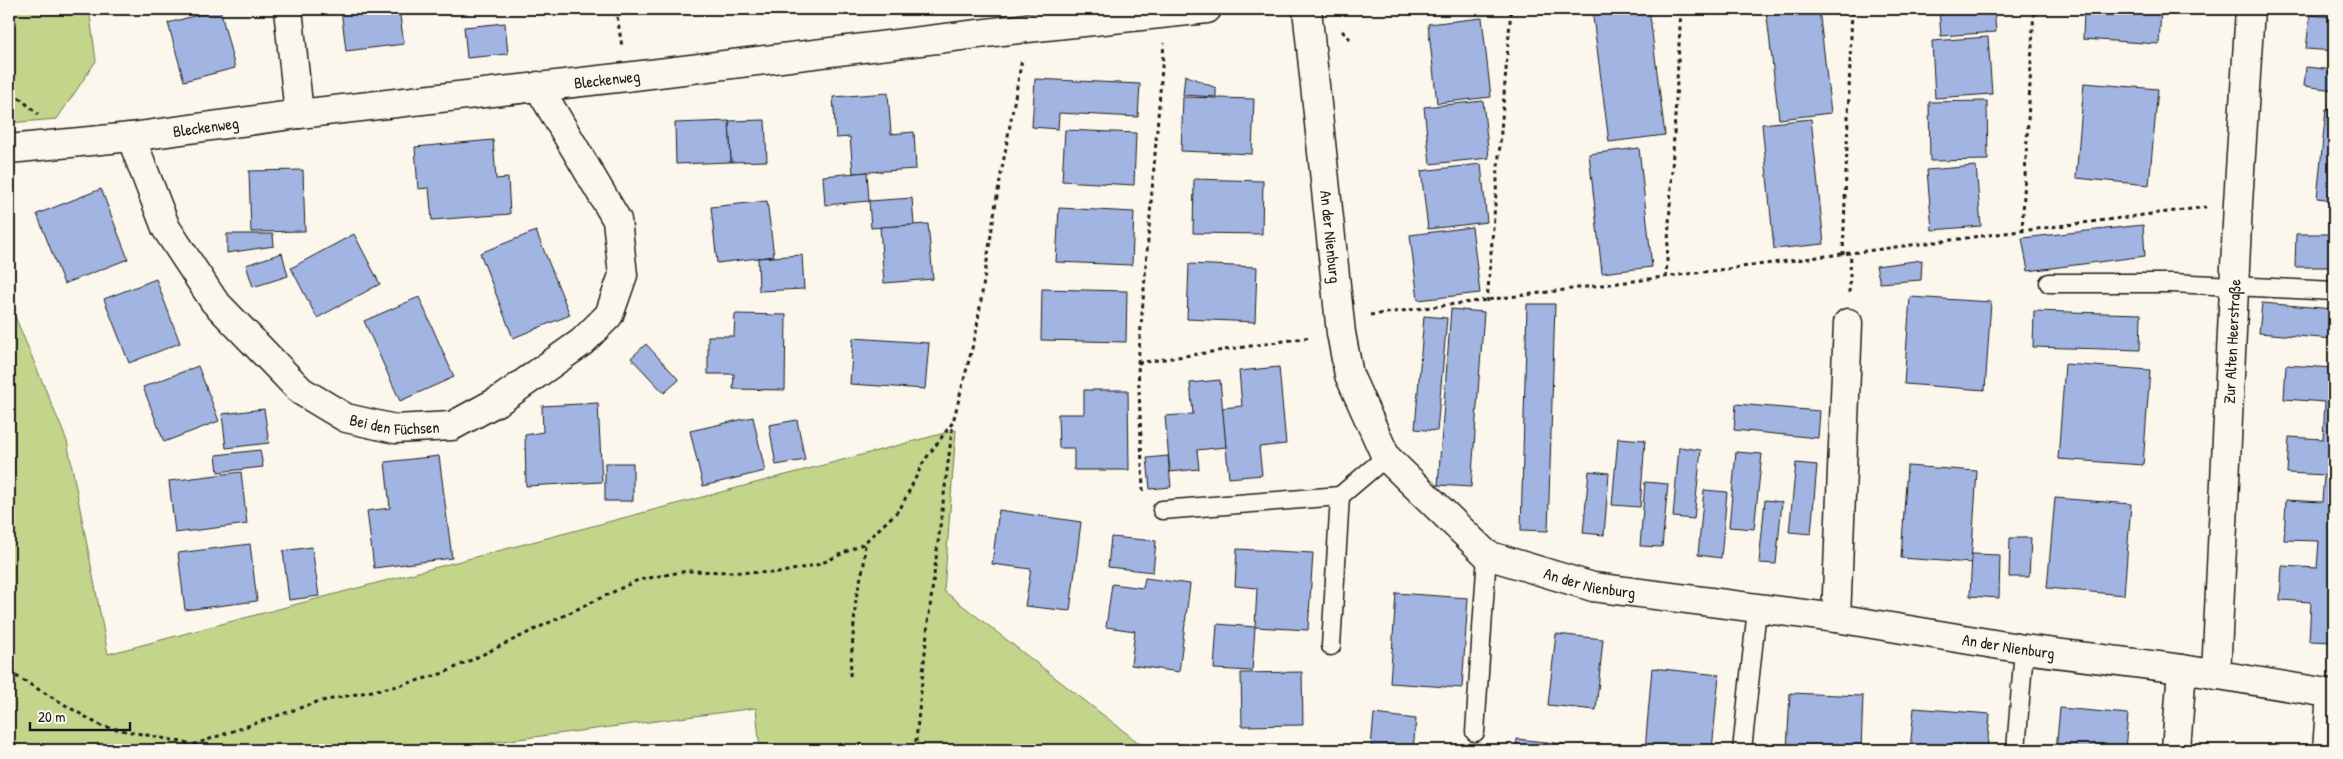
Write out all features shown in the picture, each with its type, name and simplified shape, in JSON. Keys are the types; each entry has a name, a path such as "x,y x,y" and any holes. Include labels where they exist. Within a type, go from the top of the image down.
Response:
{"street":[{"path":"288,9 300,114"},
{"name":"Bleckenweg","path":"9,150 131,137 300,114 626,77 1027,28 1207,9"},
{"name":"An der Nienburg","path":"1307,9 1340,326 1349,375 1386,457 1487,555 1593,587 1836,618 2024,649 2182,669 2330,693"},
{"name":"Zur Alten Heerstraße","path":"2216,675 2238,203 2250,9"},
{"name":"Bei den Füchsen","path":"131,137 166,228 214,301 301,391 346,418 395,429 452,426 500,400 582,342 609,315 623,275 617,220 538,86"},
{"path":"1836,618 1848,323"},
{"path":"2176,750 2182,669"}],"lane":[{"path":"2049,283 2172,283 2334,291"},
{"path":"1162,510 1340,496 1386,457"},
{"path":"1331,646 1340,496"},
{"path":"1475,732 1487,555"},
{"path":"1742,750 1757,609"},
{"path":"2016,750 2024,649"},
{"name":"An der Nienburg","path":"2322,750 2330,693"}],"path":[{"path":"616,9 626,77"},
{"path":"1487,302 1511,9"},
{"path":"1666,278 1681,9"},
{"path":"1843,255 1852,9"},
{"path":"2022,232 2034,9"},
{"path":"1162,510 1144,495 1138,363 1166,13"},
{"path":"915,750 928,623 953,422 976,333 996,202 1027,28"},
{"path":"1138,363 1340,326 1487,302 2238,203"},
{"path":"1848,323 1851,254"},
{"path":"178,750 317,702 444,673 638,580 686,571 778,574 820,564 866,541 900,509 924,461 953,422"},
{"path":"850,676 856,598 864,564 866,541"},
{"path":"9,672 102,726 194,745"}],"green space":[{"path":"9,9 89,9 96,61 57,119 9,123"},
{"path":"9,302 67,441 108,654 956,430 944,591 1148,750 760,750 756,708 434,750 9,750"}],"building":[{"path":"220,9 235,68 184,81 168,23"},
{"path":"341,9 399,9 404,44 346,51"},
{"path":"440,9 504,9 440,14"},
{"path":"636,9 670,9 637,14"},
{"path":"1592,9 1649,9 1665,135 1609,142"},
{"path":"1766,9 1819,9 1831,113 1779,119"},
{"path":"1939,9 1994,9 1996,32 1941,36"},
{"path":"2084,9 2161,9 2159,44 2083,39"},
{"path":"2310,15 2334,17 2334,51 2306,49"},
{"path":"1482,18 1491,97 1437,103 1428,24"},
{"path":"505,23 508,54 467,58 464,27"},
{"path":"1988,37 1992,94 1935,98 1932,41"},
{"path":"2306,67 2334,70 2334,90 2304,86"},
{"path":"1185,75 1216,88 1216,97 1183,95"},
{"path":"1035,79 1140,84 1138,117 1059,113 1058,129 1032,127"},
{"path":"2084,83 2158,89 2149,185 2076,178"},
{"path":"888,93 891,134 914,132 916,169 853,173 850,137 836,138 833,97"},
{"path":"1183,97 1254,99 1252,154 1181,151"},
{"path":"1483,101 1489,158 1430,164 1424,107"},
{"path":"1987,101 1988,160 1930,161 1929,102"},
{"path":"2326,109 2334,110 2334,200 2317,198"},
{"path":"1811,119 1824,244 1774,249 1762,124"},
{"path":"765,120 767,161 731,162 729,121"},
{"path":"729,121 731,162 676,164 675,123"},
{"path":"1065,130 1136,133 1134,185 1062,181"},
{"path":"493,140 496,179 508,178 510,214 432,220 429,188 418,189 415,147"},
{"path":"1639,148 1652,267 1602,273 1589,154"},
{"path":"1481,164 1487,222 1428,229 1421,171"},
{"path":"1976,166 1981,226 1932,230 1927,170"},
{"path":"303,170 305,231 251,232 249,171"},
{"path":"867,172 869,201 825,205 823,176"},
{"path":"1194,179 1263,181 1262,234 1193,233"},
{"path":"101,189 128,259 64,284 37,214"},
{"path":"912,198 914,225 871,228 869,201"},
{"path":"767,201 774,256 717,263 711,207"},
{"path":"1059,208 1134,212 1132,265 1056,262"},
{"path":"928,224 933,279 884,283 880,227"},
{"path":"2143,225 2145,256 2028,271 2022,238"},
{"path":"1472,227 1480,293 1418,300 1410,235"},
{"path":"536,231 570,315 513,338 480,253"},
{"path":"227,234 273,234 274,246 227,253"},
{"path":"354,234 380,284 317,318 291,268"},
{"path":"2296,234 2334,234 2334,267 2295,267"},
{"path":"282,253 288,276 253,287 246,265"},
{"path":"802,255 804,289 759,291 758,258"},
{"path":"1922,260 1921,280 1880,283 1876,266"},
{"path":"1189,264 1257,267 1255,322 1187,319"},
{"path":"156,279 180,343 129,363 104,299"},
{"path":"1042,289 1127,291 1126,342 1041,340"},
{"path":"419,297 454,377 400,401 364,321"},
{"path":"1910,297 1991,302 1985,390 1904,384"},
{"path":"2262,303 2334,309 2334,339 2259,333"},
{"path":"1527,304 1555,304 1548,531 1521,530"},
{"path":"1451,309 1484,312 1471,487 1438,485"},
{"path":"2034,311 2141,314 2140,350 2033,347"},
{"path":"735,314 786,315 785,390 733,389 734,374 708,374 708,336 734,336"},
{"path":"1424,316 1447,318 1437,431 1415,429"},
{"path":"853,338 929,343 925,389 850,384"},
{"path":"646,344 679,380 664,393 631,358"},
{"path":"2065,364 2150,370 2143,465 2058,459"},
{"path":"2286,365 2334,368 2334,642 2309,641 2311,602 2280,600 2282,566 2317,568 2319,541 2284,540 2286,500 2322,502 2324,475 2287,473 2289,437 2323,439 2325,402 2284,399"},
{"path":"198,366 219,421 164,442 143,387"},
{"path":"1279,367 1286,444 1259,447 1262,475 1229,478 1222,408 1242,406 1239,371"},
{"path":"1220,380 1226,447 1197,450 1199,469 1170,472 1165,416 1193,414 1190,383"},
{"path":"1084,390 1128,390 1129,470 1074,470 1074,448 1059,448 1058,414 1084,414"},
{"path":"598,403 602,482 526,486 525,435 543,432 542,406"},
{"path":"1736,404 1820,411 1818,438 1734,430"},
{"path":"264,409 269,443 226,448 222,414"},
{"path":"753,417 765,471 703,486 690,431"},
{"path":"797,420 805,460 776,465 769,425"},
{"path":"1618,438 1645,440 1640,507 1612,505"},
{"path":"1679,447 1701,450 1694,519 1673,517"},
{"path":"260,450 263,467 218,472 216,455"},
{"path":"1736,452 1762,454 1754,529 1729,527"},
{"path":"439,456 452,558 374,568 367,511 390,508 385,462"},
{"path":"1168,456 1171,487 1150,489 1147,458"},
{"path":"605,463 633,463 633,501 605,501"},
{"path":"1796,463 1817,465 1811,534 1789,532"},
{"path":"1907,466 1977,471 1971,563 1901,558"},
{"path":"1589,471 1609,473 1604,535 1583,533"},
{"path":"241,472 247,524 175,533 169,481"},
{"path":"1645,482 1668,484 1662,547 1640,546"},
{"path":"1704,490 1727,492 1721,558 1698,555"},
{"path":"2055,498 2131,504 2124,595 2047,588"},
{"path":"1765,500 1782,502 1776,564 1759,563"},
{"path":"999,510 1081,522 1070,611 1025,606 1031,569 992,564"},
{"path":"1111,537 1156,541 1153,572 1108,567"},
{"path":"2010,538 2031,538 2029,577 2009,577"},
{"path":"250,544 257,601 185,610 178,553"},
{"path":"312,547 319,596 289,600 283,551"},
{"path":"1237,549 1313,553 1308,630 1255,627 1257,588 1235,586"},
{"path":"1972,554 2000,555 1999,598 1970,596"},
{"path":"1145,578 1190,584 1179,672 1131,665 1135,631 1106,627 1112,584 1143,588"},
{"path":"1396,593 1468,598 1462,688 1390,683"},
{"path":"1217,624 1255,627 1252,671 1214,669"},
{"path":"1556,634 1603,639 1596,710 1548,705"},
{"path":"1652,668 1719,675 1712,750 1645,750"},
{"path":"1302,672 1303,725 1242,726 1241,673"},
{"path":"1790,693 1863,696 1861,750 1787,750"},
{"path":"1914,708 1990,714 1987,750 1910,750"},
{"path":"2060,708 2128,714 2125,750 2056,750"},
{"path":"1374,714 1416,719 1413,750 1371,747"},
{"path":"1517,739 1564,744 1563,750 1516,750"}]}
